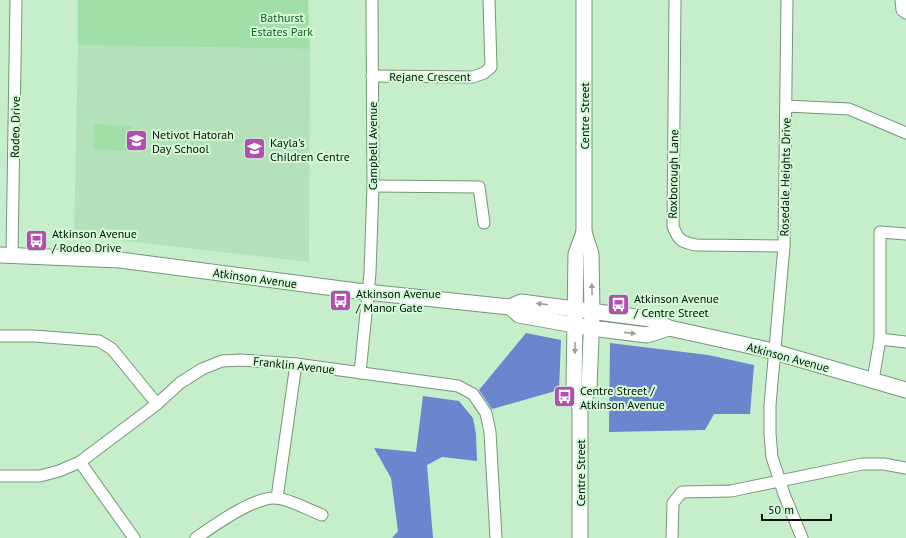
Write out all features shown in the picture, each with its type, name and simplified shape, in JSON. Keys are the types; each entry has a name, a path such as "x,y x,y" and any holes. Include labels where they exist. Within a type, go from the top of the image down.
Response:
{"street":[{"name":"Rodeo Drive","path":"6,255 16,0"},
{"name":"Campbell Avenue","path":"360,373 369,292 373,186 372,0"},
{"name":"Rejane Crescent","path":"372,76 473,77 484,73 490,67 489,0"},
{"name":"Centre Street","path":"580,408 588,388 592,312 591,254 584,232 584,0"},
{"name":"Roxborough Lane","path":"675,0 673,226 676,234 682,242 696,245 784,246"},
{"name":"Rosedale Heights Drive","path":"787,0 784,246 776,353 770,405 770,434 772,457 792,518 802,538"},
{"path":"901,0 902,10 906,13"},
{"path":"786,106 849,109 906,133"},
{"path":"373,186 479,187 484,223"},
{"name":"Centre Street","path":"580,538 580,408 574,388 575,309 576,254 584,232"},
{"path":"873,380 880,340 880,232 906,234"},
{"name":"Atkinson Avenue","path":"6,255 120,260 369,292 510,307 522,302 651,319 669,328 776,353 906,390"},
{"name":"Atkinson Avenue","path":"510,307 519,315 591,328 647,334 669,328"},
{"path":"0,336 34,336 99,341 112,349 157,404"},
{"path":"880,340 906,342"},
{"name":"Franklin Avenue","path":"0,476 40,476 59,471 80,462 157,404 180,383 202,369 222,361 242,360 296,364 458,386 473,394 486,413 490,432 496,538"},
{"path":"277,498 296,364"},
{"path":"80,462 134,538"},
{"path":"672,538 673,503 682,492 731,492 862,464 884,464 906,468"},
{"path":"196,538 241,510 265,499 277,498 322,515"}],"shaded area":[{"path":"78,45 310,49 309,262 74,235"}],"green space":[{"name":"Bathurst Estates Park","path":"78,0 308,0 310,49 78,45"},
{"path":"94,124 132,126 131,151 93,149"}],"water":[{"path":"526,333 561,340 559,390 492,409 479,390"},
{"path":"610,343 708,355 754,365 750,414 714,414 705,430 609,432"},
{"path":"423,396 459,401 473,418 476,434 477,461 442,457 427,465 433,538 392,538 398,531 391,478 374,448 416,452"}],"place":[{"name":"Netivot Hatorah Day School","path":"137,141"},
{"name":"Kayla's Children Centre","path":"254,149"},
{"name":"Atkinson Avenue / Rodeo Drive","path":"36,240"},
{"name":"Atkinson Avenue / Manor Gate","path":"341,300"},
{"name":"Atkinson Avenue / Centre Street","path":"618,305"},
{"name":"Centre Street / Atkinson Avenue","path":"564,397"}]}
